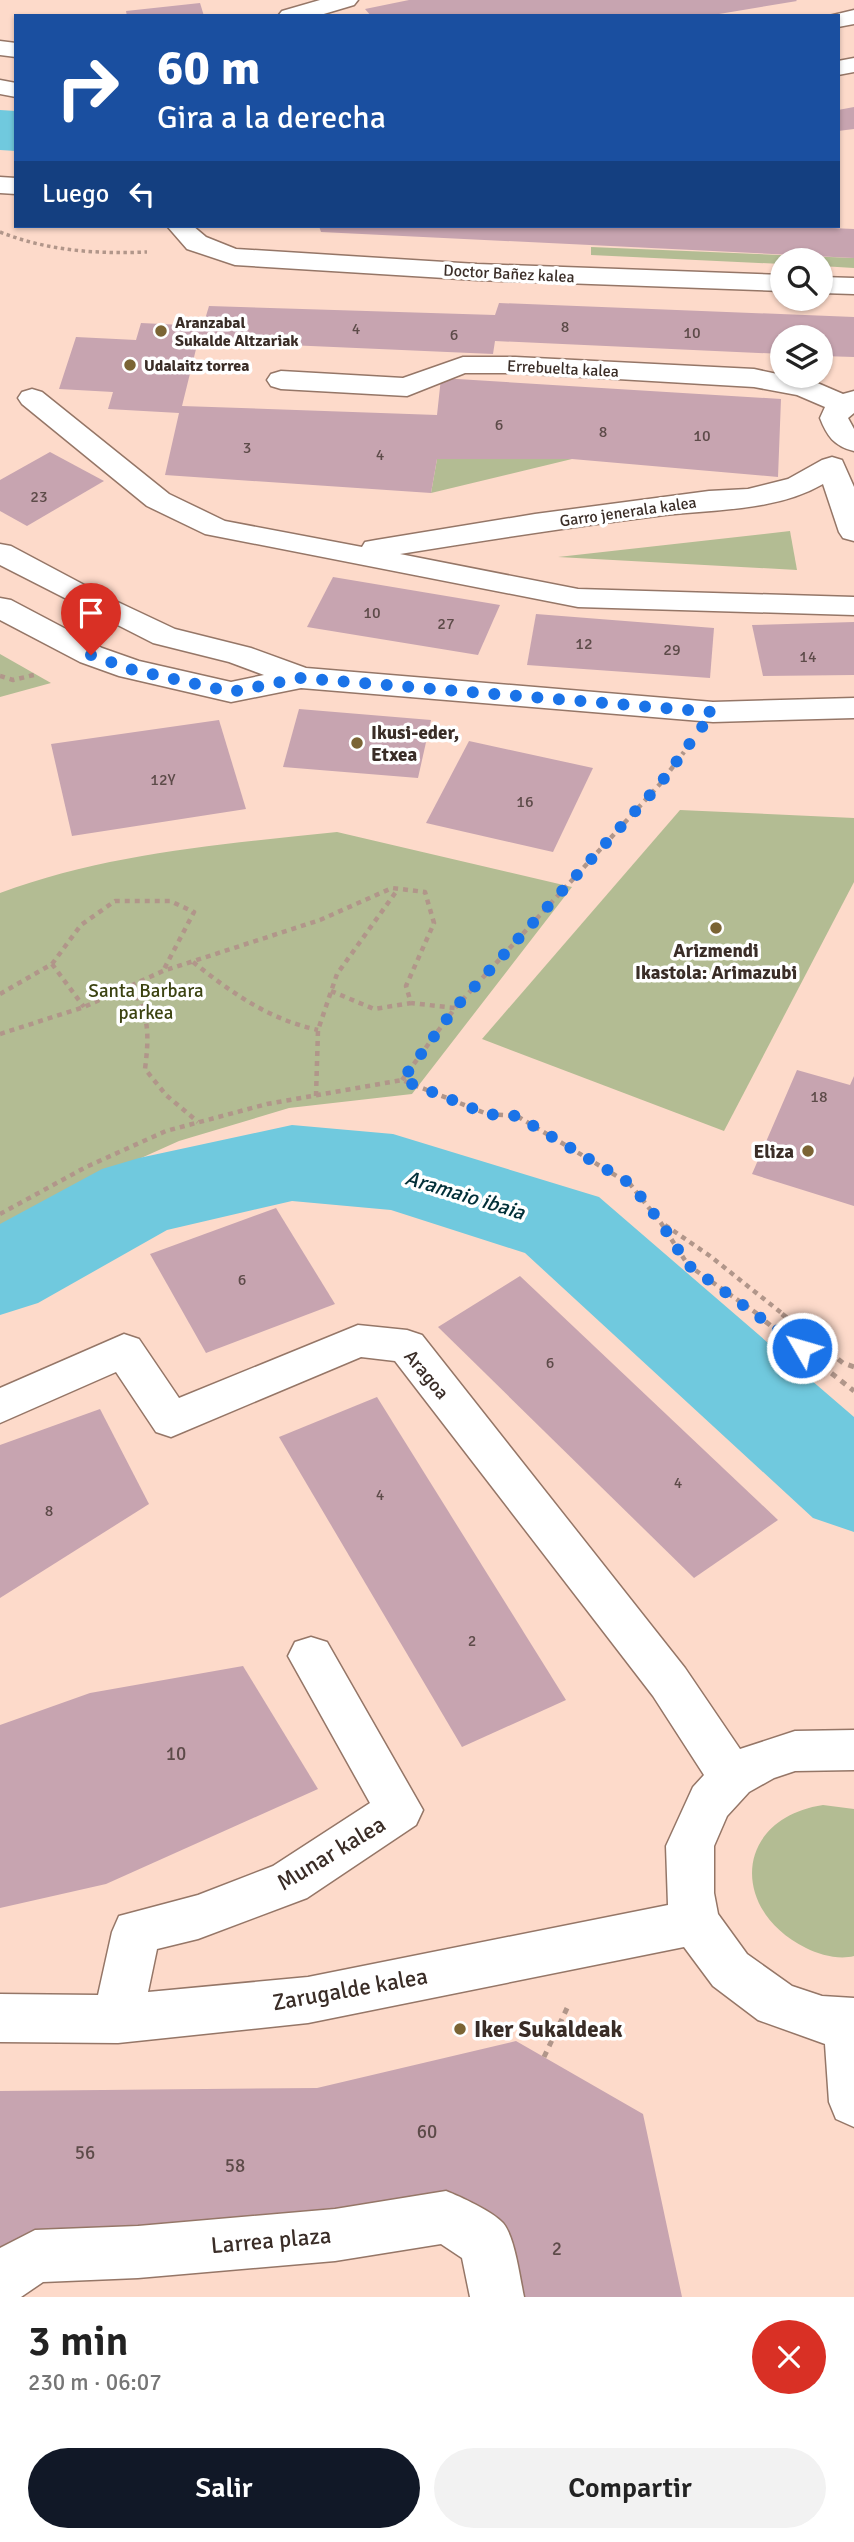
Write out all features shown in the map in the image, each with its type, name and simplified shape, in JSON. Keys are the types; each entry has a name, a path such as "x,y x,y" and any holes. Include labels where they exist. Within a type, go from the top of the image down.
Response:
{"street":[{"path":"297,14 346,0"},
{"name":"Doctor Bañez kalea","path":"189,235 235,257 477,272 770,283"},
{"path":"833,285 854,286"},
{"name":"Errebuelta kalea","path":"281,380 407,387 463,365 515,365 754,378 805,388 849,402"},
{"name":"Garro jenerala kalea","path":"32,398 158,500 216,528 578,598 854,606"},
{"path":"849,402 837,411 834,418 841,434 852,441 832,466 854,532"},
{"name":"Garro jenerala kalea","path":"350,553 535,523 709,500 749,498 799,485 832,466"},
{"path":"0,552 94,603 164,636 240,655 301,678 713,712 854,708"},
{"path":"0,607 91,655 130,669 231,692 301,678"},
{"name":"Aragoa","path":"0,1406 124,1350 171,1420 358,1341 407,1346 669,1682 732,1777"},
{"name":"Munar kalea","path":"118,2019 136,1932 198,1917 290,1882 400,1811 311,1656"},
{"path":"854,1750 795,1751 762,1761 732,1777 710,1802 690,1846 690,1893 695,1922 730,1969 776,2003 822,2020 851,2022 854,2102"},
{"name":"Zarugalde kalea","path":"0,2018 118,2019 308,2000 695,1922"},
{"name":"Larrea plaza","path":"0,2280 34,2256 138,2252 322,2236 446,2217 485,2242 497,2297"}],"path":[{"path":"0,232 36,244 84,252 137,253 172,250 189,235"},
{"path":"402,1080 455,1008 660,784 713,712"},
{"path":"0,1034 85,1007 163,971 320,920 392,888 425,892 434,923 406,986 411,1003"},
{"path":"316,1096 318,1030 337,974 398,889"},
{"path":"0,994 52,964 81,925 114,901 170,901 194,912 163,971"},
{"path":"193,962 250,1007 288,1025 318,1030"},
{"path":"52,964 85,1007"},
{"path":"131,987 140,998 151,1026 145,1069 166,1095 199,1123"},
{"path":"331,991 374,1009 411,1003 455,1008"},
{"path":"0,1204 2,1213 86,1167 166,1131 267,1104 402,1080 487,1114 517,1116 631,1184 688,1265 785,1334 854,1391"},
{"path":"661,1223 710,1256 843,1363 854,1367"},
{"path":"544,2057 569,2004"}],"green space":[{"path":"591,247 770,254 770,263 591,255"},
{"path":"833,257 854,258 854,268 833,267"},
{"path":"437,459 572,459 431,493"},
{"path":"790,531 797,570 558,557"},
{"path":"0,654 51,683 0,697"},
{"name":"Arizmendi Ikastola: Arimazubi","path":"680,810 854,818 854,882 724,1131 482,1039"},
{"name":"Santa Barbara parkea","path":"337,832 572,887 412,1094 289,1108 179,1141 81,1185 0,1231 0,893 41,879 124,859 209,846"},
{"path":"823,1805 854,1809 854,1956 836,1957 817,1953 781,1932 764,1912 754,1890 752,1868 758,1847 772,1828 793,1814"}],"building":[{"path":"409,0 797,1 719,14 369,14 365,9"},
{"path":"200,3 203,14 127,14 126,11"},
{"path":"854,107 854,129 840,131 840,110"},
{"path":"320,228 854,229 854,258 833,257 833,248 770,248 770,254 321,232"},
{"path":"499,303 854,317 854,357 833,356 833,325 770,325 770,353 495,341 493,354 198,341 182,406 437,415 441,378 781,399 778,477 572,459 437,459 431,493 165,475 179,413 108,409 113,392 59,389 76,337 136,340 141,323 203,326 209,306 495,315"},
{"path":"50,452 104,481 27,526 0,511 0,480"},
{"path":"333,577 500,605 478,655 307,627"},
{"path":"536,614 714,628 710,678 527,665"},
{"path":"854,622 854,675 763,676 752,625"},
{"name":"Ikusi-eder, Etxea","path":"299,709 431,720 418,778 283,767"},
{"path":"219,720 246,809 72,836 51,744"},
{"path":"469,741 593,768 553,852 426,823"},
{"name":"Eliza","path":"797,1070 850,1085 854,1076 854,1206 752,1174"},
{"path":"276,1208 335,1304 206,1353 150,1254"},
{"path":"520,1276 778,1520 694,1578 438,1327"},
{"path":"377,1397 566,1700 462,1747 279,1437"},
{"path":"100,1409 149,1504 0,1598 0,1445"},
{"path":"243,1666 318,1789 106,1884 0,1908 0,1725 90,1693"},
{"path":"516,2041 643,2114 682,2297 497,2297 464,2228 0,2280 0,2091 317,2088"}],"waterway":[{"path":"0,130 14,131"},
{"name":"Aramaio ibaia","path":"0,1274 139,1197 292,1163 393,1172 562,1225 854,1485"}],"place":[{"name":"Aranzabal Sukalde Altzariak","path":"161,331"},
{"name":"Udalaitz torrea","path":"130,365"},
{"name":"Ikusi-eder, Etxea","path":"357,743"},
{"name":"Arizmendi Ikastola: Arimazubi","path":"716,928"},
{"name":"Eliza","path":"808,1151"},
{"name":"Iker Sukaldeak","path":"460,2029"}],"route":[{"path":"91,655 130,669 231,692 301,678 713,712 660,784 455,1008 402,1080 487,1114 517,1116 631,1184 688,1265 802,1348"}]}
